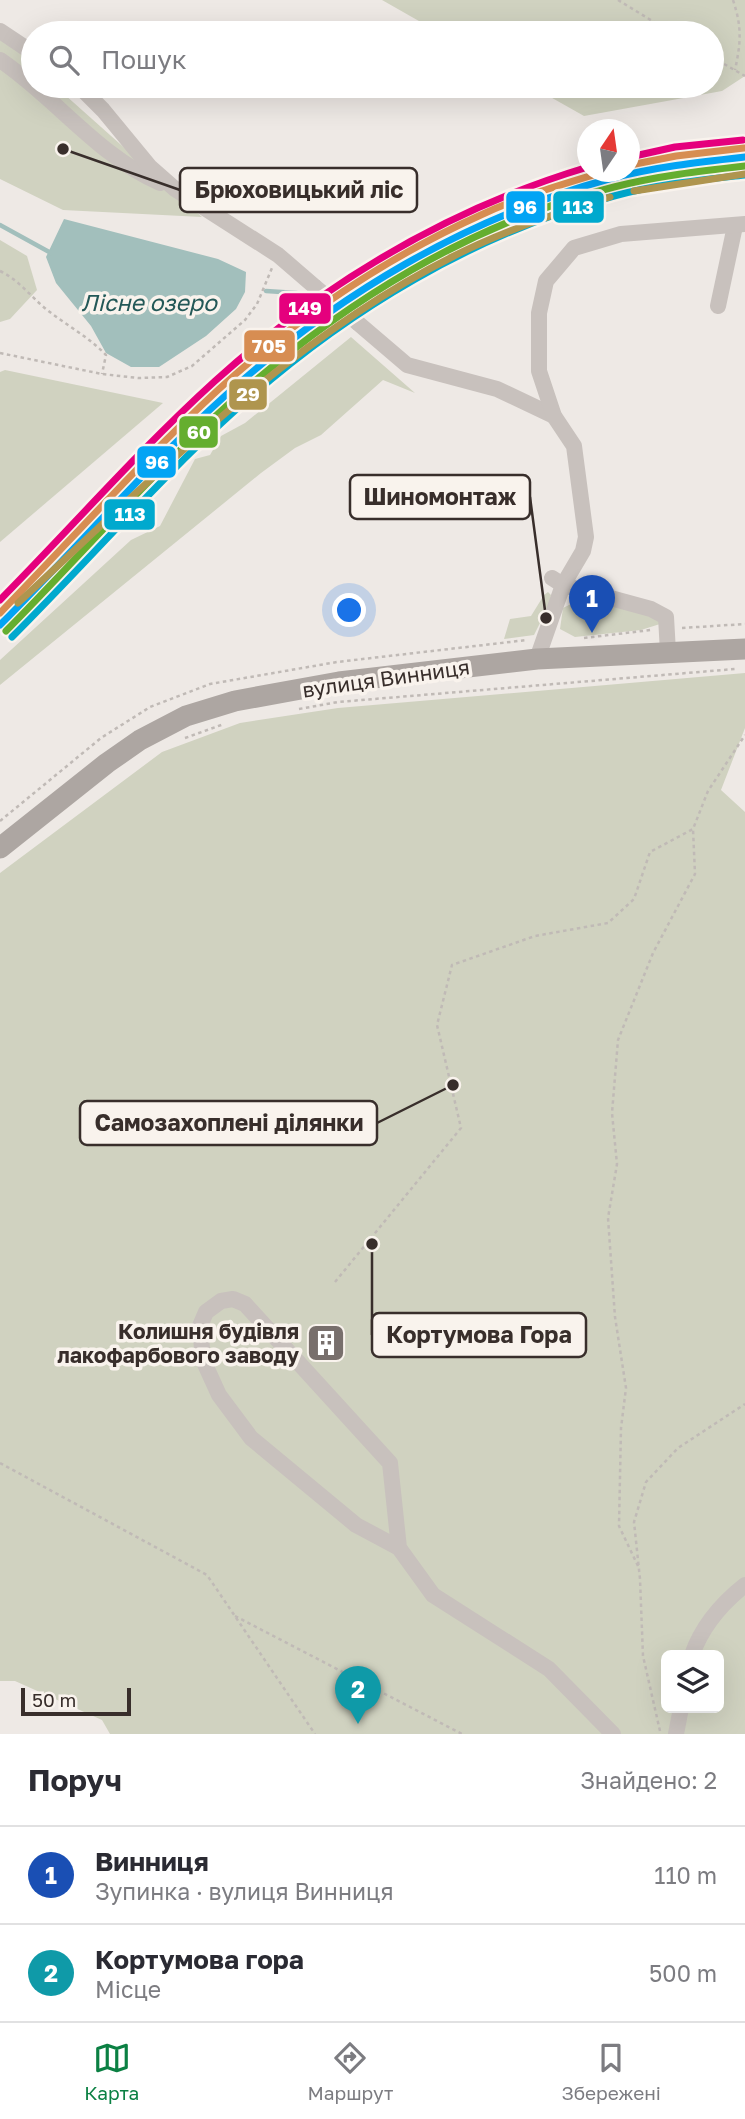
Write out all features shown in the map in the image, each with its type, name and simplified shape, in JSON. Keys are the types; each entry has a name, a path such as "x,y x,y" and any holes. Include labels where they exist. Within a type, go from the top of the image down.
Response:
{"main road":[{"name":"вулиця Винниця","path":"0,848 140,740 186,716 235,701 338,682 537,659 745,649"}],"street":[{"path":"0,31 21,45"},
{"path":"0,60 21,77"},
{"path":"46,98 144,176 175,190 278,255 314,286"},
{"path":"91,98 150,167 175,190"},
{"path":"537,659 558,581 583,551 586,537 574,446 554,416 539,371 539,313 545,281 574,248 621,234 740,225 718,306"},
{"path":"359,324 407,365 497,389 554,416"},
{"path":"558,581 651,609 666,617 668,652"},
{"path":"399,1548 390,1463 244,1304 233,1300 221,1301 206,1312 200,1326 202,1360 219,1395 251,1438 356,1525 399,1548 433,1595 549,1670 613,1734"},
{"path":"694,1650 713,1616 745,1586"},
{"path":"676,1734 680,1713"}],"path":[{"path":"618,0 652,21"},
{"path":"733,0 739,17 741,40 735,70"},
{"path":"724,64 745,76"},
{"path":"0,353 102,374 152,379 167,377 192,366 253,310 278,255"},
{"path":"0,271 12,276 44,307 107,355 102,374"},
{"path":"573,639 745,624"},
{"path":"289,711 338,702 735,669"},
{"path":"174,742 226,724"},
{"path":"638,1566 619,1526 621,1428 626,1388 615,1317 608,1218 617,1164 612,1113 618,1040 653,953 695,874 693,829 708,791 745,735"},
{"path":"335,1282 461,1128 437,1025 452,965 535,936 608,923 634,899 650,852 693,829"},
{"path":"660,1734 643,1656 634,1522 646,1482 678,1448 745,1404"},
{"path":"0,1463 207,1575 314,1734"},
{"path":"235,1616 463,1734"}],"green space":[{"path":"382,0 745,0 745,76 724,90 724,21 419,21"},
{"path":"0,35 21,54 21,98 68,98 202,217 63,210 0,179"},
{"path":"552,98 683,98 584,116"},
{"path":"0,240 27,256 37,290 10,319 0,322"},
{"path":"351,337 415,393 383,380 321,435 295,448 261,473 0,685 0,660 131,540 160,526 195,459 210,455 221,436 245,423"},
{"path":"5,370 163,403 0,542 0,372"},
{"path":"548,592 551,595 548,607 534,635 504,639 510,619 531,616"},
{"path":"575,602 610,604 656,616 660,624 641,630 575,637 560,629 563,608"},
{"path":"745,673 745,728 721,790 745,812 745,1734 110,1734 102,1720 15,1681 0,1681 0,873 162,752 240,723 338,708"}],"water":[{"name":"Лісне озеро","path":"64,219 218,259 246,272 245,292 236,309 206,336 159,367 131,367 106,353 91,326 56,283 46,257"}],"waterway":[{"path":"0,225 51,253"},
{"path":"266,291 297,293"}],"tunnel":[{"path":"314,286 359,324"}],"transit line":[{"name":"149","path":"640,155 675,147 743,140"},
{"name":"705","path":"640,163 744,148"},
{"name":"96","path":"0,625 196,422 268,359 358,293 454,238 556,195 643,171 745,157"},
{"name":"60","path":"6,631 203,427 275,364 364,299 460,244 561,202 646,180 745,166"},
{"name":"149","path":"0,600 187,407 256,346 299,313 390,253 437,228 536,184 577,171"},
{"name":"29","path":"634,191 745,174"},
{"name":"113","path":"12,637 152,491 239,407 323,338 414,279 512,231 562,212 646,188 745,175"},
{"name":"705","path":"0,613 190,416 249,363 311,314 378,270 447,231 513,202 577,180"},
{"name":"29","path":"18,603 171,461 278,370 334,328 392,290 452,257 530,223 610,197"}],"place":[{"name":"Брюховицький ліс","path":"63,149"},
{"name":"Шиномонтаж","path":"546,618"},
{"name":"Винниця","path":"592,633"},
{"name":"Самозахоплені ділянки","path":"453,1085"},
{"name":"Кортумова Гора","path":"372,1244"},
{"name":"Колишня будівля лакофарбового заводу","path":"326,1343"},
{"name":"Кортумова гора","path":"358,1724"}]}
